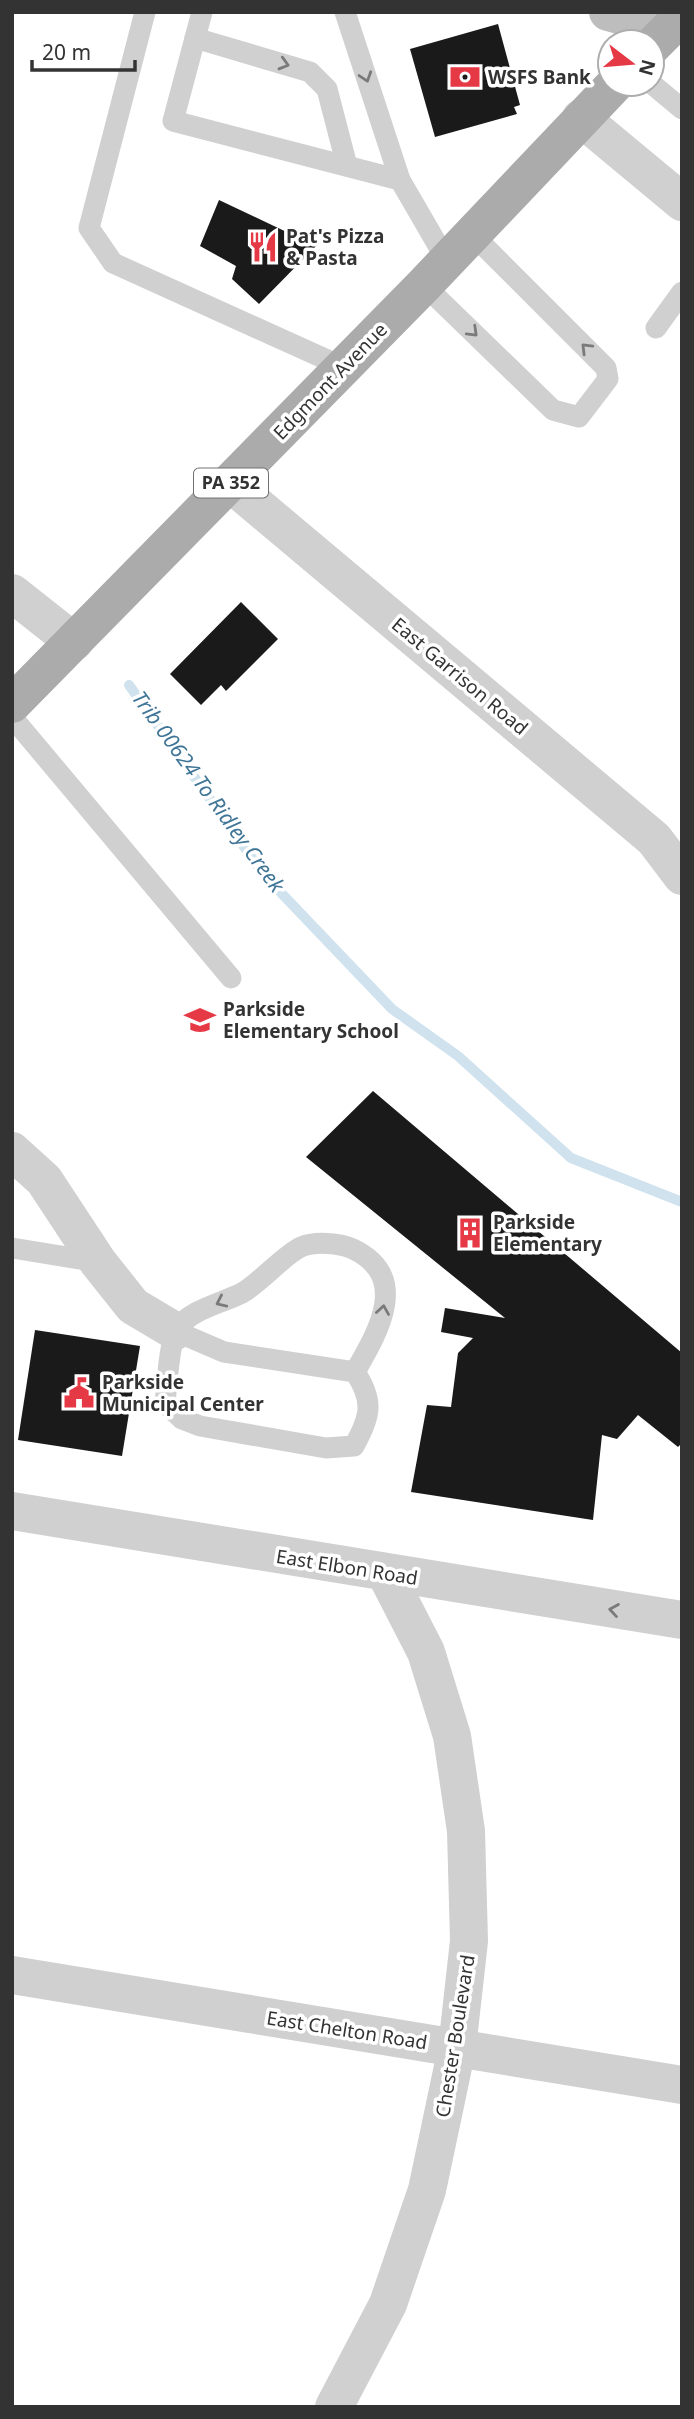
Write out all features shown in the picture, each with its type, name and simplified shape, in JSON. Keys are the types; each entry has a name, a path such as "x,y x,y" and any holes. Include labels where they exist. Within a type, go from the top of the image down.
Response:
{"main road":[{"name":"Edgmont Avenue","path":"12,704 448,260 601,98"}],"street":[{"path":"608,12 668,31"},
{"path":"581,118 682,202"},
{"name":"East Garrison Road","path":"230,483 654,839 682,876"},
{"path":"12,593 74,642"},
{"path":"12,1151 44,1181 98,1262 133,1306 175,1331"},
{"name":"East Elbon Road","path":"12,1511 386,1574 682,1620"},
{"name":"Chester Boulevard","path":"334,2407 388,2304 423,2203 457,2048 469,1941 466,1831 453,1736 426,1652 386,1574"},
{"name":"East Chelton Road","path":"12,1975 682,2085"}],"lane":[{"path":"145,12 89,229 113,263 343,367"},
{"path":"202,12 173,121 400,180"},
{"path":"345,12 400,180 448,260 553,410 579,417 608,379 606,368 448,260"},
{"path":"195,38 310,72 322,80 327,89 347,166"},
{"path":"666,96 682,109"},
{"path":"656,328 682,292"},
{"path":"12,717 231,978"},
{"path":"175,1331 224,1352 355,1372 368,1392 366,1424 354,1446 326,1448 200,1426 182,1419 165,1403 175,1331 188,1316 241,1293 301,1247 346,1245 365,1255 381,1269 386,1286 382,1319 355,1372"},
{"path":"12,1248 98,1262"}],"building":[{"name":"WSFS Bank","path":"498,24 520,105 514,107 517,114 435,137 410,49"},
{"path":"219,200 316,246 259,304 232,279 236,266 200,246"},
{"path":"241,602 278,639 226,691 221,685 201,705 170,674"},
{"name":"Parkside Elementary","path":"373,1091 682,1353 682,1443 678,1447 638,1415 617,1439 602,1435 593,1520 411,1492 427,1405 451,1407 458,1353 473,1338 441,1332 445,1308 505,1318 306,1157"},
{"name":"Parkside Municipal Center","path":"35,1330 140,1346 122,1456 18,1440"}],"waterway":[{"name":"Trib 00624 To Ridley Creek","path":"129,685 264,875 392,1009 458,1056 571,1158 682,1202"}],"place":[{"name":"WSFS Bank","path":"465,77"},
{"name":"Pat's Pizza & Pasta","path":"263,247"},
{"name":"Parkside Elementary School","path":"200,1020"},
{"name":"Parkside Elementary","path":"470,1233"},
{"name":"Parkside Municipal Center","path":"79,1393"}]}
